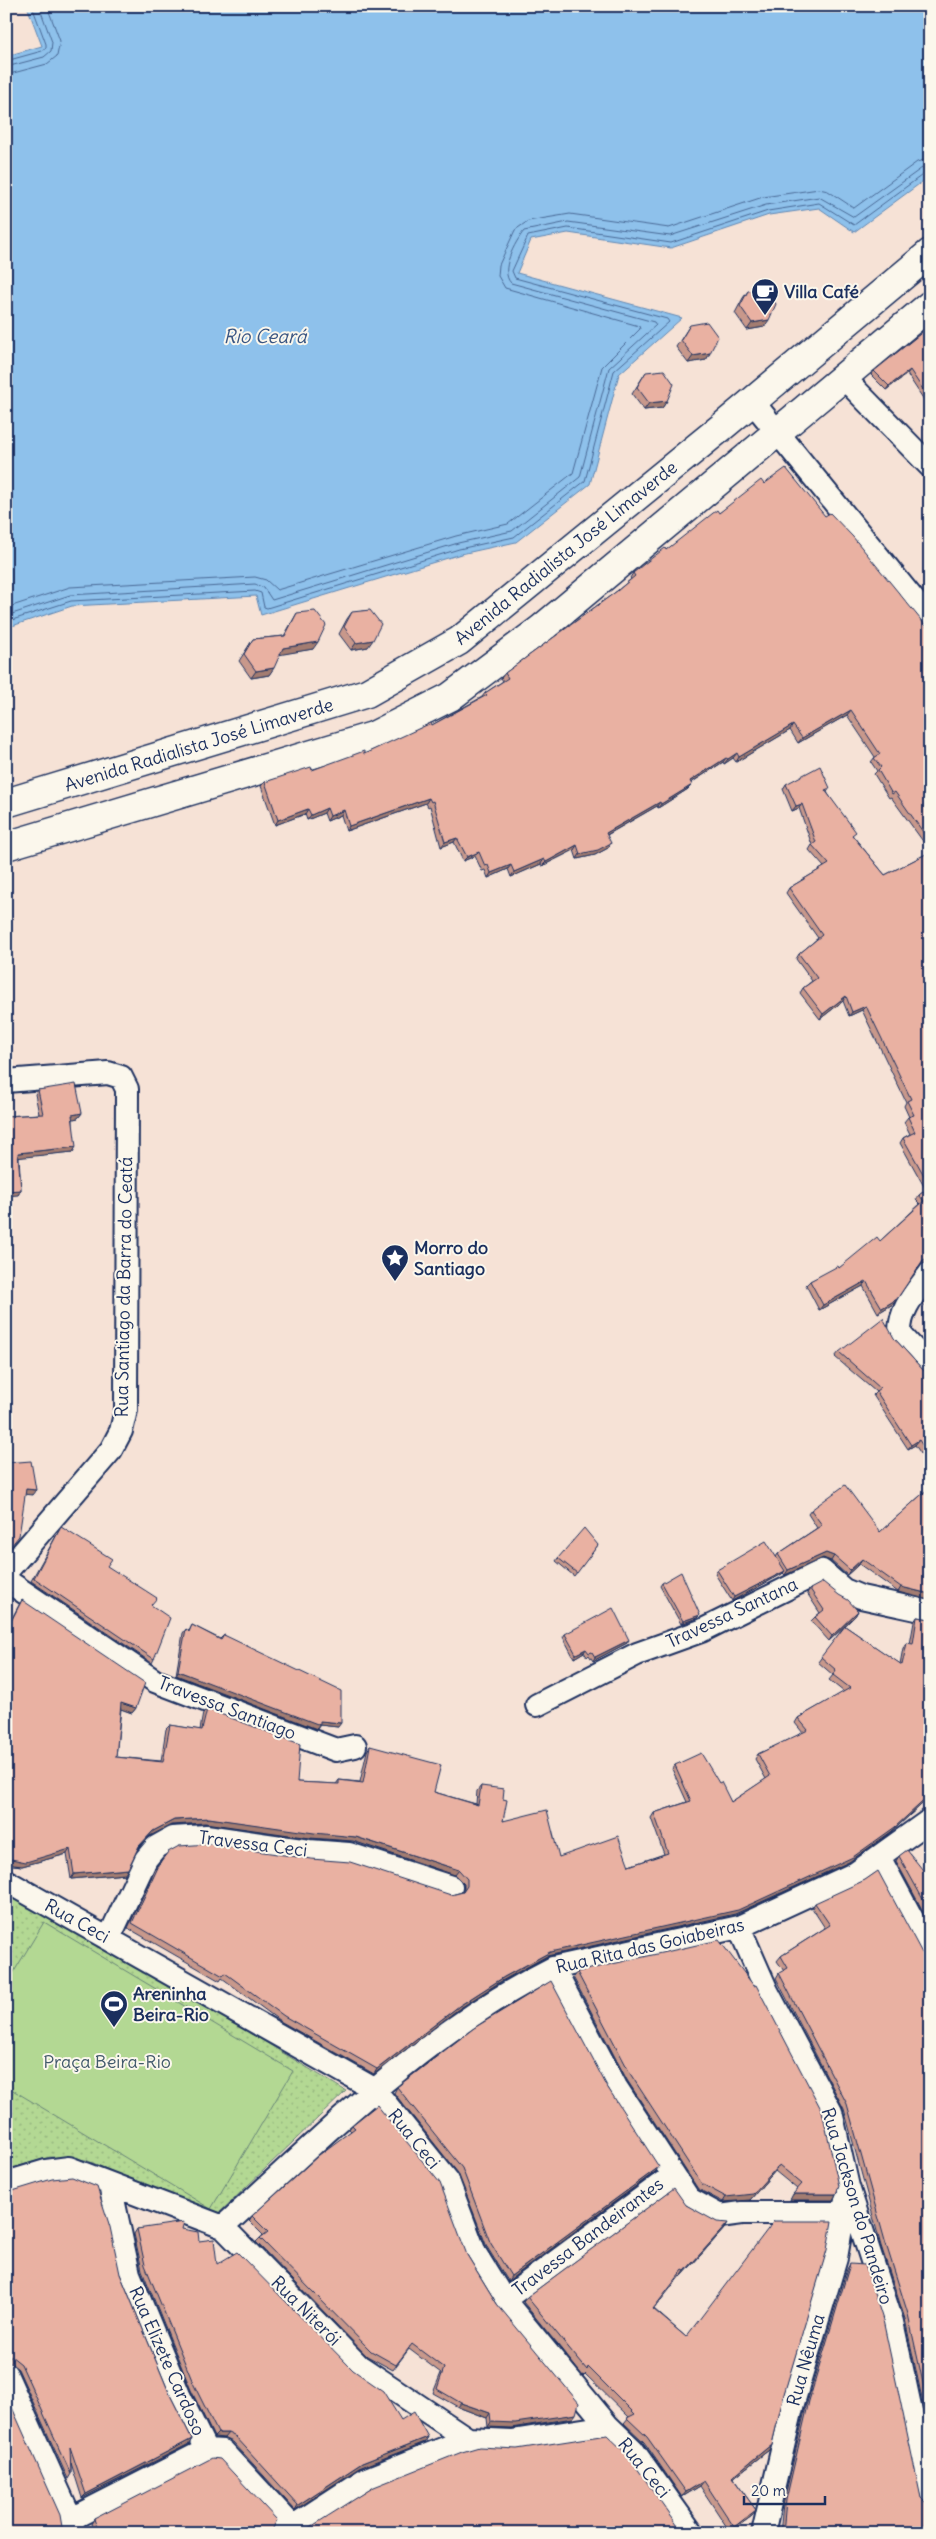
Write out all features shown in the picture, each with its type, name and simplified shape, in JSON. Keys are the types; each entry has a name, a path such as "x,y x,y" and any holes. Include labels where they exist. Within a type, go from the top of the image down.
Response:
{"main road":[{"name":"Avenida Radialista José Limaverde","path":"6,803 367,693 473,631 930,253"},
{"path":"6,846 373,736 450,697 541,629 930,305"}],"street":[{"path":"843,377 930,466"},
{"path":"752,402 930,620"},
{"name":"Rua Santiago da Barra do Ceatá","path":"6,1082 108,1073 121,1077 127,1089 126,1410 121,1431 110,1450 6,1572"},
{"path":"930,1273 907,1305 900,1324 900,1334 930,1367"},
{"name":"Travessa Santana","path":"537,1705 637,1654 701,1631 822,1571 844,1590 861,1597 930,1612"},
{"name":"Travessa Santiago","path":"6,1580 155,1681 336,1750 355,1746"},
{"name":"Rua Rita das Goiabeiras","path":"223,2227 374,2089 499,1998 553,1968 740,1928 856,1873 930,1820"},
{"name":"Travessa Ceci","path":"109,1938 146,1859 163,1842 181,1837 206,1836 309,1851 349,1854 451,1886"},
{"path":"879,1857 930,1952"},
{"name":"Rua Ceci","path":"6,1881 374,2089 448,2181 475,2253 504,2300 608,2426 633,2450 692,2533"},
{"name":"Rua Jackson do Pandeiro","path":"740,1928 767,1991 831,2112 848,2187 892,2322 930,2500"},
{"path":"553,1968 616,2087 689,2199 720,2216 742,2213 842,2213"},
{"name":"Rua Niterói","path":"6,2183 46,2171 69,2168 223,2227 359,2366 468,2439"},
{"name":"Travessa Bandeirantes","path":"504,2300 673,2175"},
{"name":"Rua Elizete Cardoso","path":"110,2185 129,2274 178,2396 206,2450 223,2451 288,2530"},
{"name":"Rua Nêuma","path":"763,2533 793,2403 836,2258 842,2213 848,2187"},
{"path":"6,2374 72,2526 206,2450"},
{"path":"288,2530 364,2480 468,2439 512,2441 608,2426"}],"green space":[{"name":"Areninha Beira-Rio","path":"6,1890 156,1976 346,2091 215,2217 86,2160 50,2157 6,2170"},
{"name":"Areninha Beira-Rio","path":"44,1922 293,2071 211,2209 6,2086 6,1985"}],"water":[{"name":"Rio Ceará","path":"27,6 930,6 930,176 854,232 819,208 769,215 671,248 568,233 531,240 517,273 682,318 619,374 590,484 516,542 461,554 261,615 256,596 72,606 6,628 6,56 42,46"}],"building":[{"path":"766,289 776,304 769,320 752,323 740,306 748,291"},
{"path":"707,322 718,337 710,353 693,356 681,340 690,325"},
{"path":"930,326 930,400 910,370 889,386 874,371"},
{"path":"664,370 674,384 667,401 649,403 637,387 646,372"},
{"path":"786,468 825,516 830,513 853,537 930,631 930,842 895,792 892,794 878,770 881,767 874,758 880,754 851,710 802,738 793,725 739,757 737,753 728,759 726,758 690,781 692,785 606,833 611,843 598,850 580,854 577,845 546,862 544,859 514,872 511,865 491,873 488,865 485,866 479,852 467,857 457,838 445,842 433,801 431,802 429,798 349,826 344,810 330,816 327,808 311,815 308,809 278,820 265,782 311,767 312,770 364,751 364,754 431,723 432,725 487,695 485,693 508,678 505,673 617,591 635,576 633,573 665,548 666,550 717,510 719,513 761,480 764,484"},
{"path":"370,610 381,624 373,640 356,643 344,627 352,612"},
{"path":"315,611 326,625 318,642 283,648 274,668 256,671 244,654 253,639 285,636 297,613"},
{"path":"820,766 830,788 825,790 856,832 852,835 885,875 930,852 930,1186 903,1138 915,1132 908,1117 914,1115 907,1101 911,1099 866,1006 852,1012 846,996 823,1014 803,988 817,978 799,954 822,935 789,888 829,864 812,845 816,842 802,804 796,806 786,784"},
{"path":"76,1084 82,1113 72,1115 76,1147 18,1153 21,1190 6,1191 6,1116 43,1114 38,1090"},
{"path":"930,1187 930,1257 923,1260 897,1299 882,1308 866,1281 823,1305 810,1281 838,1266 839,1268 877,1237 880,1241 924,1201 919,1195"},
{"path":"883,1318 894,1338 924,1371 930,1373 930,1457 919,1440 911,1445 876,1391 880,1388 839,1352"},
{"path":"6,1377 12,1408 6,1409"},
{"path":"31,1461 36,1490 26,1489 19,1536 6,1552 6,1463"},
{"path":"845,1485 880,1532 930,1487 930,1594 901,1587 862,1559 850,1570 834,1556 826,1553 788,1570 778,1554 822,1525 811,1510"},
{"path":"61,1527 112,1559 107,1566 157,1598 151,1605 170,1618 154,1659 34,1578"},
{"path":"584,1528 598,1545 577,1573 558,1558"},
{"path":"766,1541 785,1571 734,1597 717,1570"},
{"path":"681,1572 700,1615 683,1621 662,1583"},
{"path":"823,1582 848,1600 858,1611 832,1636 815,1617 824,1610 810,1589"},
{"path":"6,1588 11,1592 6,1623"},
{"path":"22,1600 145,1683 136,1708 121,1703 116,1757 163,1762 170,1725 202,1730 207,1709 300,1744 297,1782 339,1784 339,1780 363,1783 370,1746 441,1765 434,1792 478,1805 481,1786 504,1789 503,1799 507,1800 503,1821 547,1810 559,1857 618,1836 629,1866 668,1853 654,1813 691,1801 675,1765 701,1753 719,1783 721,1782 731,1802 770,1776 758,1754 808,1730 798,1718 850,1688 833,1675 836,1670 821,1657 845,1626 902,1665 907,1643 913,1644 917,1617 930,1619 930,1795 895,1827 853,1857 738,1910 550,1952 504,1977 459,2006 377,2069 284,2016 225,1973 223,1976 132,1923 161,1861 168,1852 179,1846 209,1844 311,1859 350,1862 451,1895 463,1892 467,1886 467,1879 459,1870 356,1837 209,1818 174,1820 153,1831 139,1846 128,1869 74,1874 70,1849 26,1862 6,1858 6,1631"},
{"path":"613,1608 629,1640 595,1657 592,1652 589,1653 586,1649 576,1654 565,1634"},
{"path":"192,1625 221,1640 224,1635 341,1691 341,1723 320,1721 320,1725 178,1671 186,1629 189,1632"},
{"path":"907,1850 930,1879 930,1912 899,1856"},
{"path":"878,1871 922,1953 930,1958 930,2415 908,2314 885,2241 847,2104 779,1973 788,1968 781,1956 830,1925 815,1903 865,1880"},
{"path":"719,1940 754,1986 756,1985 822,2111 839,2186 836,2194 793,2194 802,2184 779,2165 753,2194 726,2197 702,2184 631,2075 577,1972"},
{"path":"551,1981 608,2088 659,2167 511,2276 490,2242 462,2168 397,2087 474,2028"},
{"path":"377,2105 440,2183 467,2255 497,2304 579,2403 576,2414 515,2423 491,2422 490,2413 461,2403 437,2389 444,2368 412,2344 396,2365 371,2351 260,2238 268,2232 252,2216 319,2155 355,2128 352,2125"},
{"path":"72,2177 97,2187 110,2227 120,2274 170,2395 192,2439 86,2494 70,2447 71,2474 21,2364 11,2356 6,2357 6,2193 52,2179"},
{"path":"674,2188 686,2205 717,2222 728,2223 685,2271 683,2270 653,2309 686,2337 774,2221 832,2221 827,2250 784,2394 772,2444 732,2477 756,2510 734,2527 704,2481 686,2492 647,2437 627,2418 635,2414 588,2367 587,2370 527,2297"},
{"path":"184,2222 182,2229 198,2232 199,2241 214,2239 217,2264 237,2252 353,2370 383,2391 401,2420 414,2412 428,2437 362,2463 298,2505 236,2437 228,2433 218,2433 194,2385 145,2265 137,2229"},
{"path":"850,2264 865,2265 883,2320 921,2498 930,2507 930,2533 783,2533 786,2500 809,2401"},
{"path":"6,2394 60,2515 63,2533 6,2533"},
{"path":"607,2435 627,2454 682,2533 301,2533 374,2487 462,2452 479,2447 517,2449"},
{"path":"212,2458 220,2459 277,2520 273,2528 275,2533 99,2533 94,2519"}],"place":[{"name":"Villa Café","path":"765,316"},
{"name":"Morro do Santiago","path":"395,1282"},
{"name":"Areninha Beira-Rio","path":"114,2028"}],"park label":[{"name":"Praça Beira-Rio","path":"107,2062"}]}
